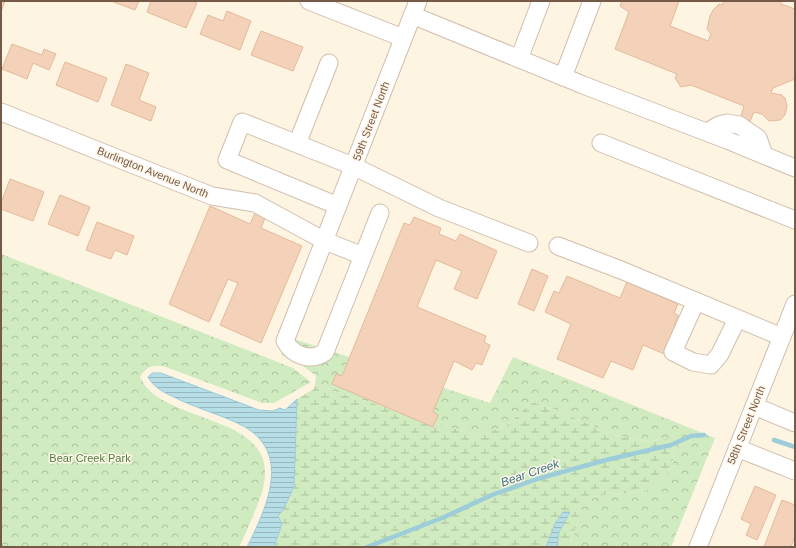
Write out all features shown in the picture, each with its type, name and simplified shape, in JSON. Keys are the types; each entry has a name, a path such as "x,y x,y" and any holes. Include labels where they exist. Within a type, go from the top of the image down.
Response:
{"street":[{"path":"309,1 403,38"},
{"path":"519,58 541,1"},
{"path":"563,77 592,1"},
{"path":"415,8 519,58 563,77 795,168"},
{"name":"59th Street North","path":"380,213 325,352 318,357 310,358 289,349 285,341 415,8"},
{"path":"297,144 329,63"},
{"name":"Burlington Avenue North","path":"1,112 212,196 255,203 325,241 363,256"},
{"path":"338,206 227,160 242,122 353,166 439,208 529,243"},
{"path":"601,144 795,220"},
{"path":"558,246 782,337"},
{"path":"696,301 674,352 693,362 711,365 717,359 737,319"},
{"name":"58th Street North","path":"704,545 737,448 794,311"},
{"path":"754,406 795,422"},
{"path":"737,448 795,471"}],"green space":[{"name":"Bear Creek Park","path":"1,254 293,368 311,382 274,403 262,403 163,366 149,367 140,377 147,388 161,399 179,408 234,430 251,442 259,450 265,468 263,489 239,547 1,547"},
{"path":"288,337 490,403 513,357 715,438 671,547 570,547 583,501 608,494 645,492 663,478 672,467 674,450 668,439 648,441 631,439 607,432 554,409 532,402 506,426 480,435 448,427 315,385 316,376 298,362 281,355"},
{"path":"315,385 448,427 480,435 506,426 532,402 554,409 607,432 631,439 648,441 668,439 674,450 672,467 663,478 645,492 608,494 583,501 570,547 557,547 559,532 570,512 548,541 546,547 274,547 282,524 278,516 283,510 294,487 297,399 314,389"}],"water":[{"path":"152,373 161,373 259,410 273,411 280,408 285,410 297,399 294,487 283,510 278,516 282,524 274,547 247,547 267,500 271,483 271,467 268,452 259,439 238,423 163,392 151,382 148,377"},
{"path":"563,512 570,512 559,532 557,547 546,547 555,524"}],"building":[{"path":"1,1 5,1 1,12"},
{"path":"111,1 139,1 135,10"},
{"path":"151,1 193,1 197,3 186,28 147,12"},
{"path":"622,1 679,1 670,26 708,41 711,34 707,29 710,16 713,10 719,4 722,5 724,1 781,1 781,4 795,9 795,79 773,88 771,93 782,95 785,98 787,106 785,115 780,120 769,121 762,114 754,112 748,126 739,122 744,106 691,85 681,87 675,78 677,74 615,49 629,12 620,6"},
{"path":"227,11 251,21 240,50 200,34 208,15 223,21"},
{"path":"261,31 303,47 293,71 251,55"},
{"path":"12,44 42,55 44,49 56,54 49,70 33,63 27,79 2,69"},
{"path":"65,62 107,78 98,102 56,85"},
{"path":"126,64 149,73 139,100 156,107 151,121 111,105"},
{"path":"10,179 44,192 33,221 1,209 1,203"},
{"path":"60,195 90,207 78,236 48,224"},
{"path":"210,206 250,224 255,213 265,218 261,228 302,246 261,343 220,325 238,283 228,279 209,322 169,304"},
{"path":"414,217 441,228 439,234 456,241 460,234 497,251 477,299 454,289 462,271 436,260 417,307 486,336 484,342 490,345 482,365 476,363 472,370 454,361 433,412 438,415 433,427 332,384 336,374 342,376 404,223 410,225"},
{"path":"97,222 134,236 127,255 115,250 111,259 86,250"},
{"path":"532,269 548,276 534,311 518,304"},
{"path":"567,276 620,298 627,282 678,304 674,313 678,315 674,326 679,329 667,355 643,345 633,370 611,361 603,378 557,359 571,324 545,312 554,291 559,293"},
{"path":"755,486 776,495 757,540 746,535 751,524 741,519"},
{"path":"782,500 795,505 795,537 791,547 764,547"}],"waterway":[{"name":"Bear Creek","path":"367,547 442,518 492,495 537,479 606,460 671,445 691,436 704,435"},
{"name":"Bear Creek","path":"774,440 795,447"}]}
